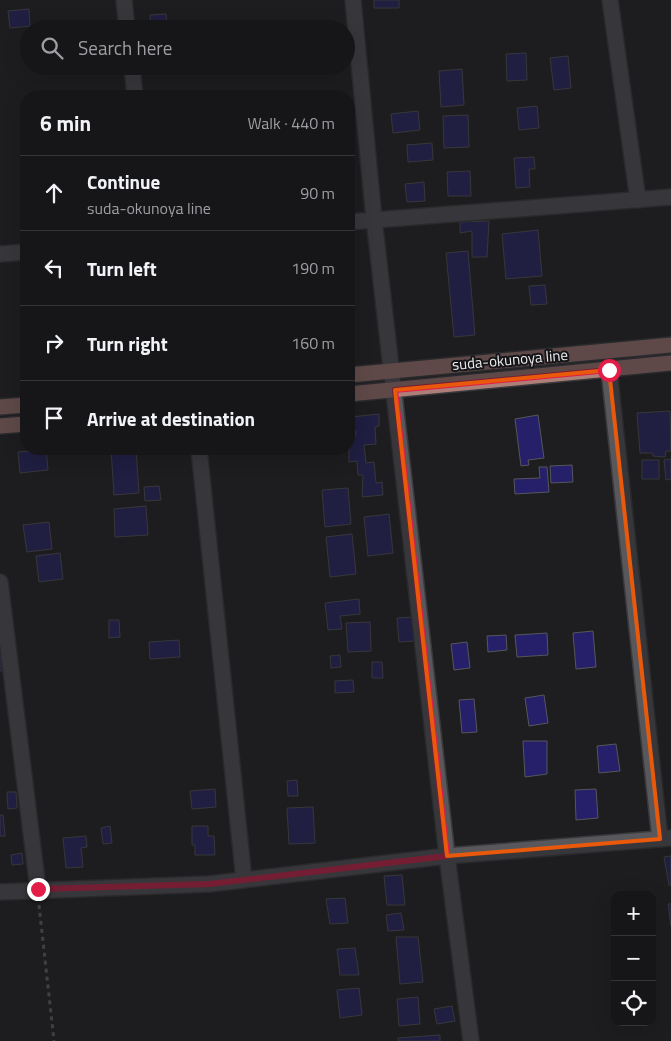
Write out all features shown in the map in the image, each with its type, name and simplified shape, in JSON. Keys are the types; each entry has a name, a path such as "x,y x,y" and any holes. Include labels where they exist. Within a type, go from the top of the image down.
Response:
{"main road":[{"name":"suda-okunoya line","path":"355,374 671,345"},
{"name":"suda-okunoya line","path":"355,393 671,364"},
{"path":"0,407 20,405"},
{"path":"0,426 20,424"}],"street":[{"path":"124,0 126,20"},
{"path":"353,0 355,20"},
{"path":"610,0 638,200"},
{"path":"355,21 374,219 393,371 447,856 471,1041"},
{"path":"133,75 134,90"},
{"path":"355,221 671,197"},
{"path":"0,254 20,252"},
{"path":"0,892 38,889 209,884 447,856 665,839 609,370"},
{"path":"200,455 244,880"},
{"path":"0,582 38,889"}],"path":[{"path":"38,889 54,1041"}],"highlighted area":[{"path":"609,370 660,839 447,856 395,390"}],"building":[{"path":"374,0 399,0 399,8 374,8"},
{"path":"29,9 30,20 20,20 20,27 10,28 8,11"},
{"path":"166,14 166,20 150,20 150,15"},
{"path":"526,53 527,80 507,81 506,54"},
{"path":"568,56 571,88 554,90 550,58"},
{"path":"462,69 464,105 441,107 439,71"},
{"path":"537,106 539,128 519,130 517,108"},
{"path":"418,111 420,130 393,133 391,114"},
{"path":"468,115 469,147 444,148 443,116"},
{"path":"432,143 433,160 408,162 407,145"},
{"path":"534,157 535,169 529,169 530,187 516,188 514,158"},
{"path":"470,171 471,196 448,196 447,172"},
{"path":"424,182 425,201 407,202 405,184"},
{"path":"489,221 487,257 472,257 472,231 460,233 460,222"},
{"path":"538,230 542,276 506,279 502,234"},
{"path":"468,251 475,335 454,337 446,253"},
{"path":"545,285 547,304 531,305 529,286"},
{"path":"670,411 671,451 666,451 665,457 653,456 652,453 640,453 637,413"},
{"path":"379,414 379,426 375,427 376,444 364,445 366,463 374,462 376,483 382,482 383,495 362,497 363,475 358,475 357,461 349,462 349,455 355,455 355,417"},
{"path":"538,415 544,458 528,460 529,465 521,466 515,419"},
{"path":"18,452 20,452 20,455 46,455 48,470 20,473"},
{"path":"111,455 136,455 139,493 114,495"},
{"path":"671,459 671,479 666,480 664,460"},
{"path":"642,460 659,460 659,479 642,479"},
{"path":"572,465 573,482 551,483 550,466"},
{"path":"539,467 547,467 549,492 515,494 514,479 540,478"},
{"path":"159,486 161,500 145,501 144,487"},
{"path":"348,488 351,524 325,527 322,490"},
{"path":"146,506 148,535 115,537 114,509"},
{"path":"389,514 393,553 368,556 364,517"},
{"path":"49,522 52,549 27,552 23,525"},
{"path":"352,534 356,574 330,577 326,537"},
{"path":"60,553 63,579 39,582 36,556"},
{"path":"359,599 360,614 340,616 342,629 328,630 325,603"},
{"path":"413,617 415,641 399,642 397,618"},
{"path":"109,620 119,620 120,637 109,638"},
{"path":"370,622 371,651 348,652 346,623"},
{"path":"593,631 596,667 576,669 573,633"},
{"path":"547,633 548,655 517,657 515,635"},
{"path":"506,635 507,650 488,652 487,636"},
{"path":"179,640 180,657 150,659 149,642"},
{"path":"467,642 470,668 454,670 451,644"},
{"path":"340,655 341,667 331,668 330,656"},
{"path":"0,657 2,657 4,670 0,671"},
{"path":"372,662 382,662 383,678 372,678"},
{"path":"353,680 354,692 335,693 335,681"},
{"path":"544,695 548,723 529,726 525,698"},
{"path":"474,699 477,732 462,733 459,700"},
{"path":"523,741 547,741 547,774 525,777"},
{"path":"616,744 620,771 599,773 597,746"},
{"path":"297,780 298,796 288,796 287,781"},
{"path":"215,789 216,807 192,809 190,791"},
{"path":"596,789 598,818 576,820 575,790"},
{"path":"7,792 16,792 17,808 8,809"},
{"path":"313,807 315,843 289,844 287,808"},
{"path":"0,815 3,815 5,836 0,836"},
{"path":"110,826 112,843 103,844 101,828"},
{"path":"192,826 208,826 208,836 214,836 215,855 195,855 195,845 192,845"},
{"path":"86,836 87,847 81,848 83,867 66,868 63,838"},
{"path":"22,853 23,864 12,865 11,855"},
{"path":"671,856 671,885 669,885 664,857"},
{"path":"402,875 405,905 387,905 384,876"},
{"path":"345,898 348,923 330,924 326,899"},
{"path":"668,904 671,904 671,926"},
{"path":"401,913 404,930 388,931 386,915"},
{"path":"396,937 418,937 423,982 400,984"},
{"path":"355,948 359,975 340,975 337,949"},
{"path":"359,988 362,1015 340,1018 337,990"},
{"path":"418,997 420,1024 399,1026 397,999"},
{"path":"452,1006 455,1021 437,1024 434,1009"},
{"path":"440,1035 440,1041 398,1041 398,1038"}],"route":[{"path":"38,889 209,884 447,856 395,390 609,370"}]}
